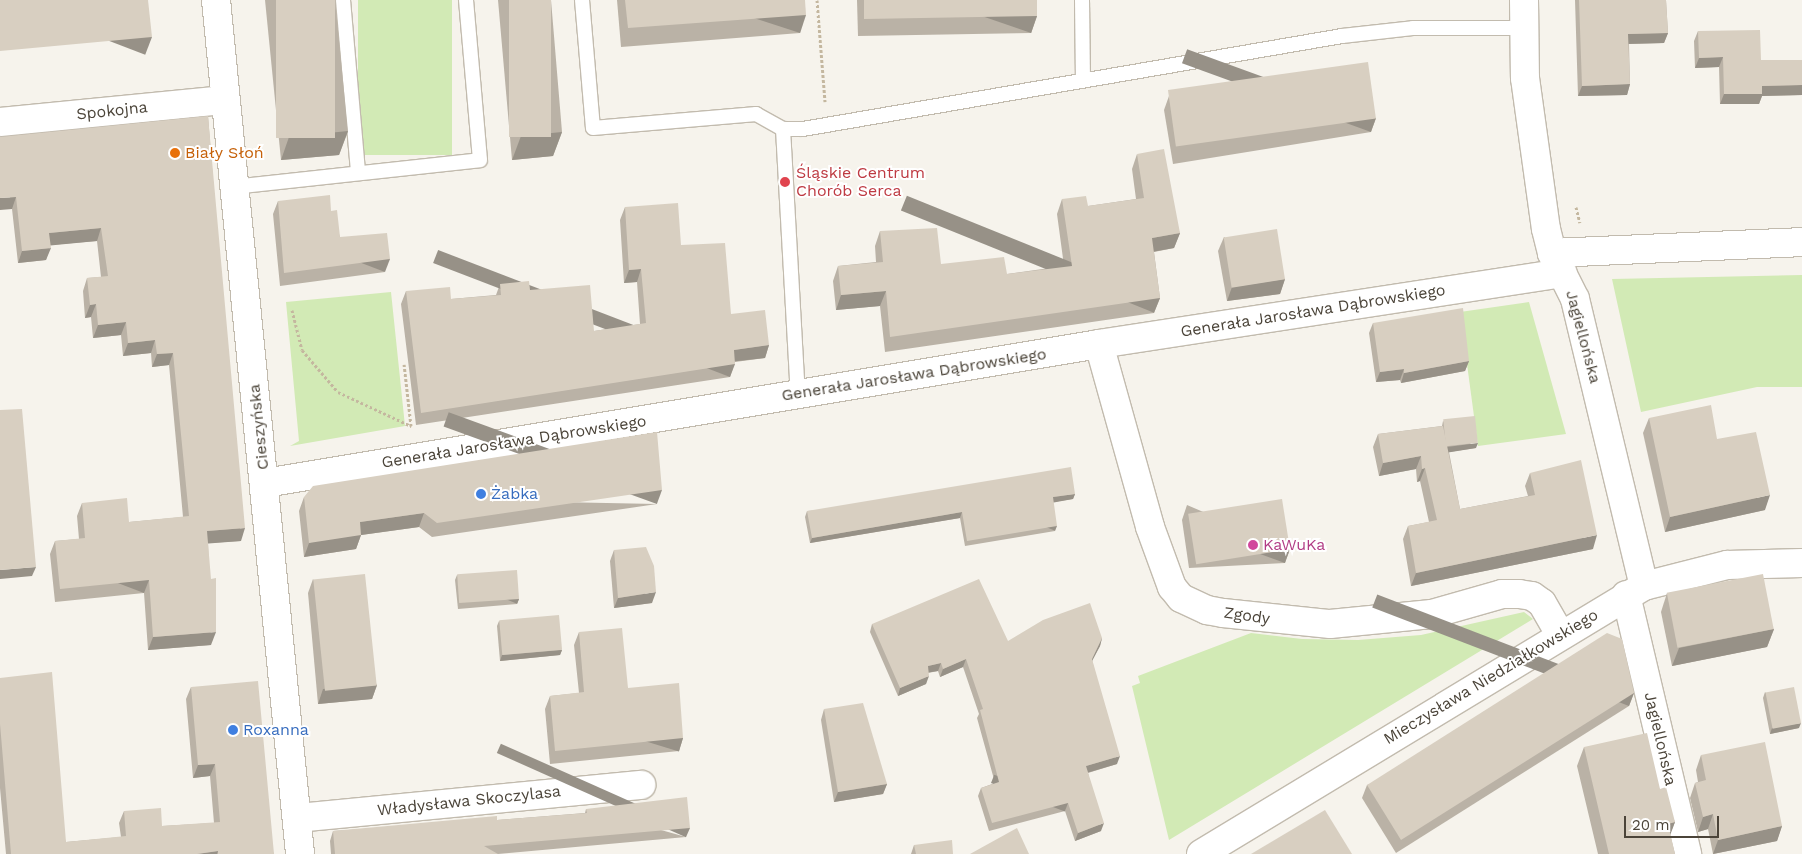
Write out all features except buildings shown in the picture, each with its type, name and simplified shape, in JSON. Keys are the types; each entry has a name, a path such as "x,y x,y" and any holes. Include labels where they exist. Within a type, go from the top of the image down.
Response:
{"street":[{"name":"Cieszyńska","path":"216,0 224,100 265,483 300,854"},
{"name":"Jagiellońska","path":"1524,0 1525,78 1542,204 1557,263 1575,299 1687,854"},
{"name":"Spokojna","path":"0,122 224,100"},
{"name":"Generała Jarosława Dąbrowskiego","path":"265,483 1099,344 1557,263 1598,251 1802,242"},
{"name":"Zgody","path":"1099,344 1150,527 1172,587 1181,598 1215,611 1330,624 1432,614 1502,594 1519,594 1532,596 1542,604 1560,634"},
{"name":"Mieczysława Niedziałkowskiego","path":"1201,854 1635,590 1727,566 1802,563"},
{"name":"Władysława Skoczylasa","path":"297,818 641,785"}],"lane":[{"path":"343,0 358,172"},
{"path":"233,187 480,160 466,0"},
{"path":"582,0 593,128 756,114 783,129 803,129 1342,36 1413,28 1524,28"},
{"path":"1082,0 1083,80"},
{"path":"783,129 798,395"}],"path":[{"path":"1574,200 1581,228 1598,251"},
{"path":"292,310 302,350 338,392 411,426 404,364"}],"green space":[{"path":"358,0 452,0 452,155 358,155"},
{"path":"1802,275 1802,387 1757,387 1641,412 1612,279"},
{"path":"391,292 405,426 290,446 299,441 286,302"},
{"path":"1529,302 1566,434 1478,446 1460,312"},
{"path":"1524,612 1533,619 1169,840 1132,686 1140,683 1138,676 1251,633 1302,639 1358,640 1421,635"}],"place":[{"name":"Biały Słoń","path":"175,153"},
{"name":"Śląskie Centrum Chorób Serca","path":"785,182"},
{"name":"Żabka","path":"481,494"},
{"name":"KaWuKa","path":"1253,545"},
{"name":"Roxanna","path":"233,730"}]}
